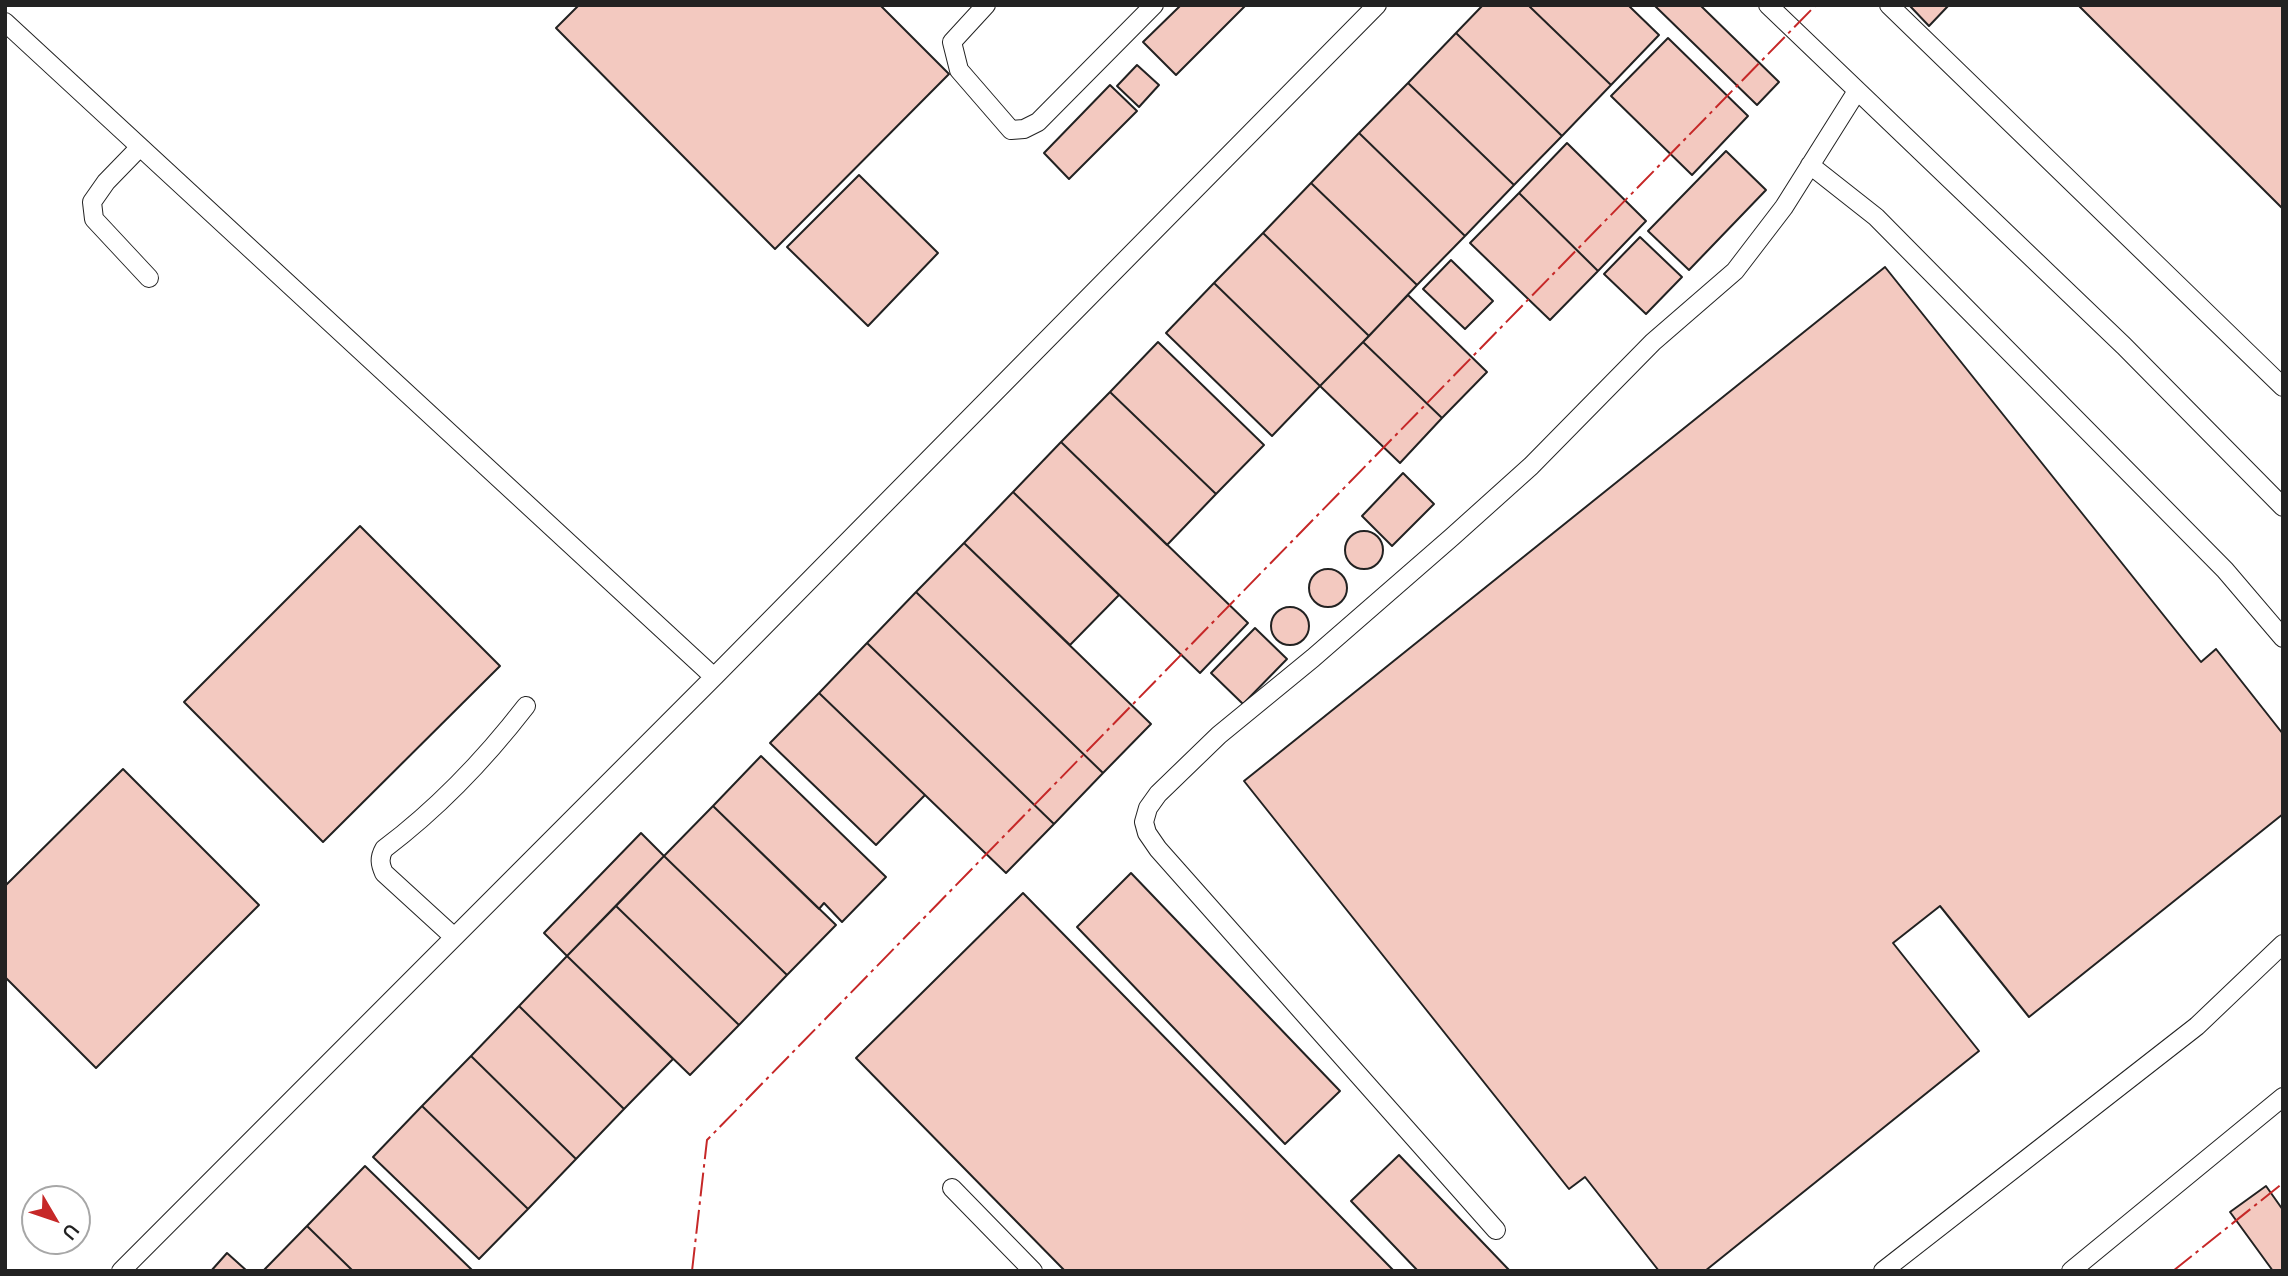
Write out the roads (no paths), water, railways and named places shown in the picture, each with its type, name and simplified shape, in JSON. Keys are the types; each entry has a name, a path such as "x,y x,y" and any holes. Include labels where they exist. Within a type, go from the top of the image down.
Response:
{"lane":[{"path":"986,5 952,42 953,54 959,70 1012,130 1024,129 1038,122 1154,5"},
{"path":"121,1271 714,677 1377,5"},
{"path":"1768,5 2124,346 2283,507"},
{"path":"1889,5 2283,387"},
{"path":"5,22 714,677"},
{"path":"1496,1230 1158,849 1147,833 1144,822 1146,815 1158,794 1219,735 1313,658 1531,466 1653,342 1735,271 1762,238 1857,91"},
{"path":"139,148 106,181 92,202 94,219 149,278"},
{"path":"1810,165 1876,217 2216,560 2283,638"},
{"path":"454,937 384,873 381,854 431,810 526,706"},
{"path":"1883,1271 2197,1026 2283,944"},
{"path":"2071,1271 2283,1097"},
{"path":"952,1188 1033,1271"}]}
